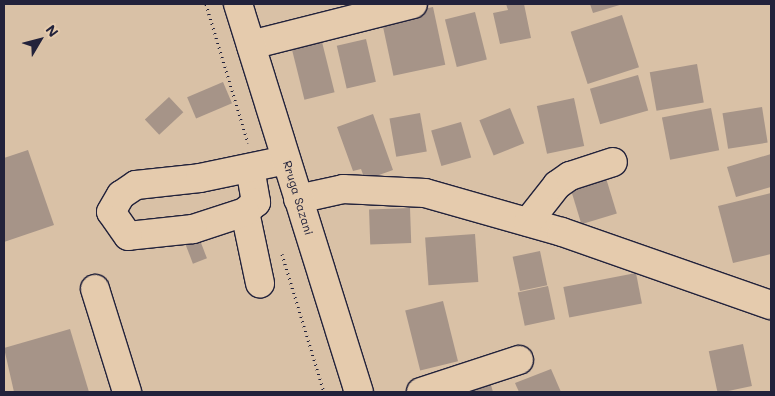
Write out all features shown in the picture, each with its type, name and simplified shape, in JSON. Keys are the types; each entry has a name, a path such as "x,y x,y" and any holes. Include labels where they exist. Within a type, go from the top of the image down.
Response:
{"street":[{"name":"Rruga Sazani","path":"238,4 360,392"},
{"path":"251,45 413,4"},
{"path":"250,168 256,202 245,212 193,230 128,236 111,212 121,195 136,185 200,178 286,160"},
{"path":"528,222 558,185 570,176 613,162"},
{"path":"298,199 343,189 384,189 425,193 528,222 771,305"},
{"path":"245,212 260,283"},
{"path":"95,289 127,392"},
{"path":"422,392 520,360"}],"building":[{"path":"506,4 524,4 531,38 500,44 493,13 508,10"},
{"path":"590,4 623,4 593,13"},
{"path":"433,7 445,65 393,76 381,18"},
{"path":"475,12 487,60 457,67 445,19"},
{"path":"622,15 639,67 588,84 571,32"},
{"path":"321,38 335,92 304,100 291,45"},
{"path":"366,39 376,82 347,89 337,46"},
{"path":"697,64 704,102 657,111 650,72"},
{"path":"638,75 648,111 600,124 590,89"},
{"path":"223,82 232,103 196,118 187,97"},
{"path":"169,97 183,112 159,135 145,120"},
{"path":"574,98 584,146 547,154 537,106"},
{"path":"762,107 768,143 728,149 722,113"},
{"path":"510,108 524,143 494,156 479,120"},
{"path":"711,108 719,150 670,160 662,118"},
{"path":"420,113 427,151 396,157 389,118"},
{"path":"373,114 393,170 365,180 361,169 353,171 337,127"},
{"path":"461,122 471,158 441,166 431,131"},
{"path":"28,150 54,225 4,242 4,158"},
{"path":"771,154 771,187 736,197 727,167"},
{"path":"606,178 617,213 581,224 571,189"},
{"path":"771,193 771,254 733,263 718,206"},
{"path":"410,208 411,243 370,244 369,209"},
{"path":"475,234 478,282 428,285 425,237"},
{"path":"198,235 207,258 193,264 184,240"},
{"path":"540,251 547,285 520,291 513,257"},
{"path":"636,273 642,303 569,318 563,287"},
{"path":"548,286 555,319 525,326 518,292"},
{"path":"443,301 458,361 420,371 405,310"},
{"path":"70,329 89,392 14,392 4,348"},
{"path":"743,344 752,386 717,392 709,351"},
{"path":"551,369 561,392 519,392 515,383"},
{"path":"489,378 493,392 456,392"}]}
